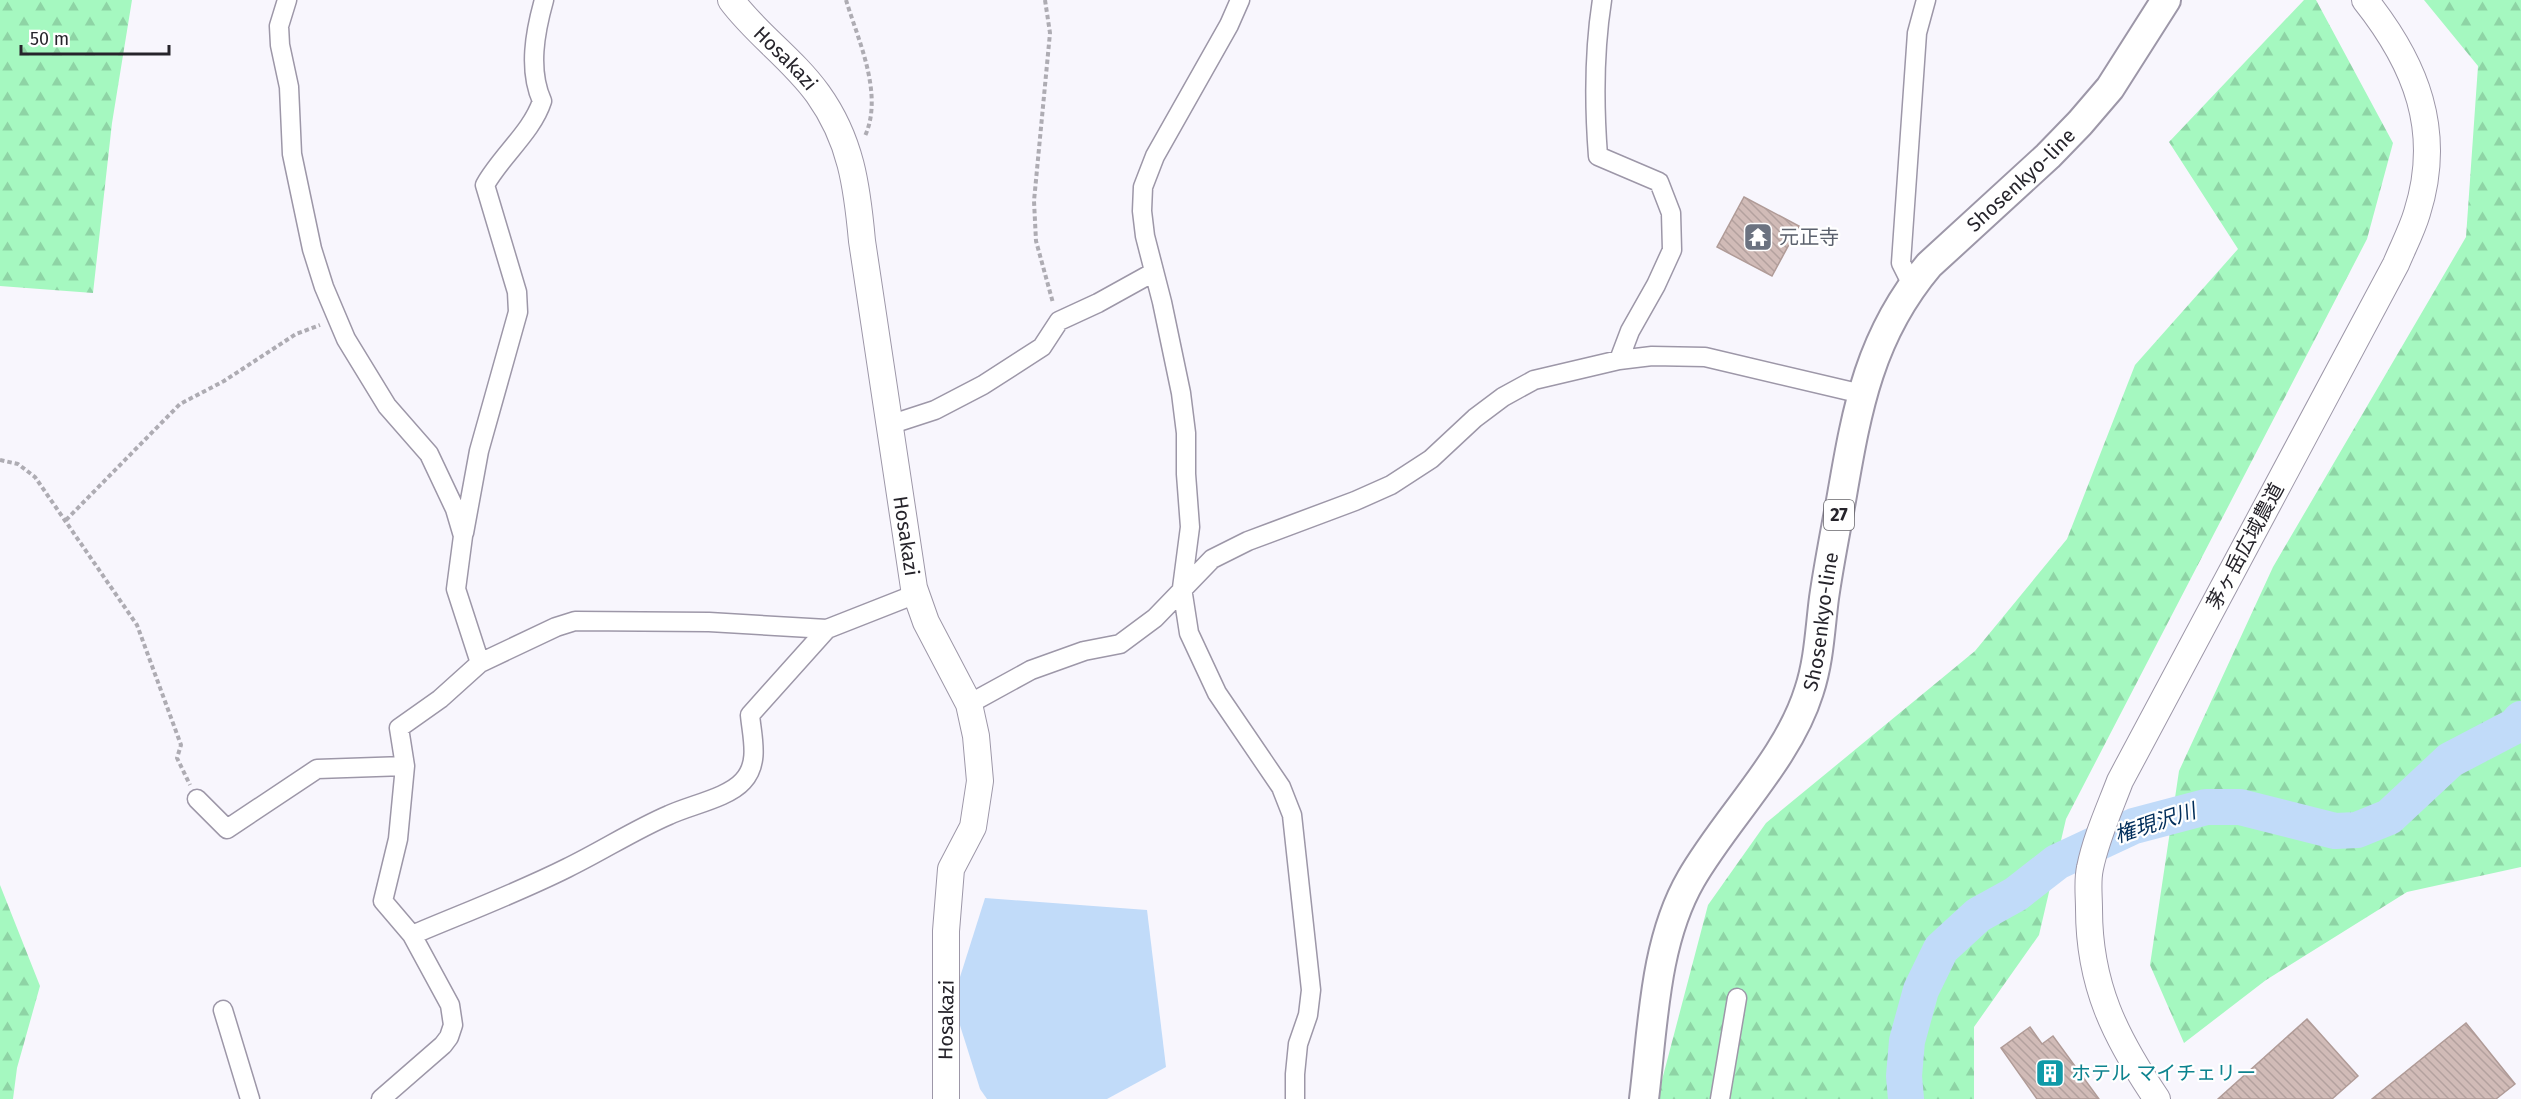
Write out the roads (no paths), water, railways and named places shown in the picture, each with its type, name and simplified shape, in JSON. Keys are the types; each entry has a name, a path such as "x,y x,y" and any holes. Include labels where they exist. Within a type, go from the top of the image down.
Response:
{"main road":[{"name":"Hosakazi","path":"731,0 818,94 845,143 857,186 862,241 908,560 926,622 969,704 976,736 980,781 973,827 951,869 946,931 946,1099"},
{"name":"Shosenkyo-line","path":"1644,1099 1663,957 1674,920 1690,880 1778,751 1795,724 1809,693 1818,656 1824,598 1856,413 1874,357 1912,285 1945,250 2048,156 2103,97 2166,0"},
{"name":"茅ヶ岳広域農道","path":"2157,1099 2131,1062 2116,1033 2097,978 2089,923 2089,870 2096,841 2120,781 2396,264 2417,213 2428,167 2426,119 2420,93 2408,65 2365,0"}],"street":[{"path":"287,0 279,26 280,45 289,87 292,154 312,249 324,287 346,339 387,406 429,454 454,508 463,536"},
{"path":"480,663 456,589 463,536 479,451 518,312 517,292 485,185 495,166 538,114 542,101 536,87 535,51 537,25 544,0"},
{"path":"1240,0 1229,25 1155,156 1143,187 1142,211 1145,236 1181,393 1186,433 1190,527 1182,588 1189,633 1217,693 1281,788 1292,815 1311,990 1308,1015 1298,1044 1294,1074 1295,1099"},
{"path":"1602,0 1597,32 1598,156 1659,182 1671,213 1672,250 1656,285 1630,331 1619,360"},
{"path":"1912,285 1901,263 1917,33 1926,0"},
{"path":"889,425 935,410 983,385 1042,347 1059,321 1098,303 1154,272"},
{"path":"969,704 1031,670 1084,651 1120,644 1155,618 1212,559 1248,541 1355,501 1391,484 1431,459 1474,418 1513,391 1534,380 1619,360 1653,356 1705,357 1862,394"},
{"path":"381,1099 443,1045 453,1025 450,1005 412,935 382,901 398,839 405,766 399,728 440,699 480,663 556,627 575,621 710,622 827,629 916,594"},
{"path":"412,935 537,882 667,815 729,791 742,782 752,769 754,756 750,715 827,629"},
{"path":"197,799 227,829 317,769 405,766"},
{"path":"1719,1099 1737,998"},
{"path":"223,1010 250,1099"}],"water":[{"path":"985,898 1147,910 1166,1067 1107,1099 987,1099 980,1089 958,1019 960,977"}],"waterway":[{"name":"権現沢川","path":"1906,1099 1904,1076 1907,1041 1921,990 1941,949 1978,915 2016,894 2057,862 2134,826 2206,807 2240,807 2335,831 2357,830 2389,817 2450,760 2515,726 2521,719"}],"place":[{"name":"元正寺","path":"1758,237"},
{"name":"ホテル マイチェリー","path":"2050,1073"}]}
